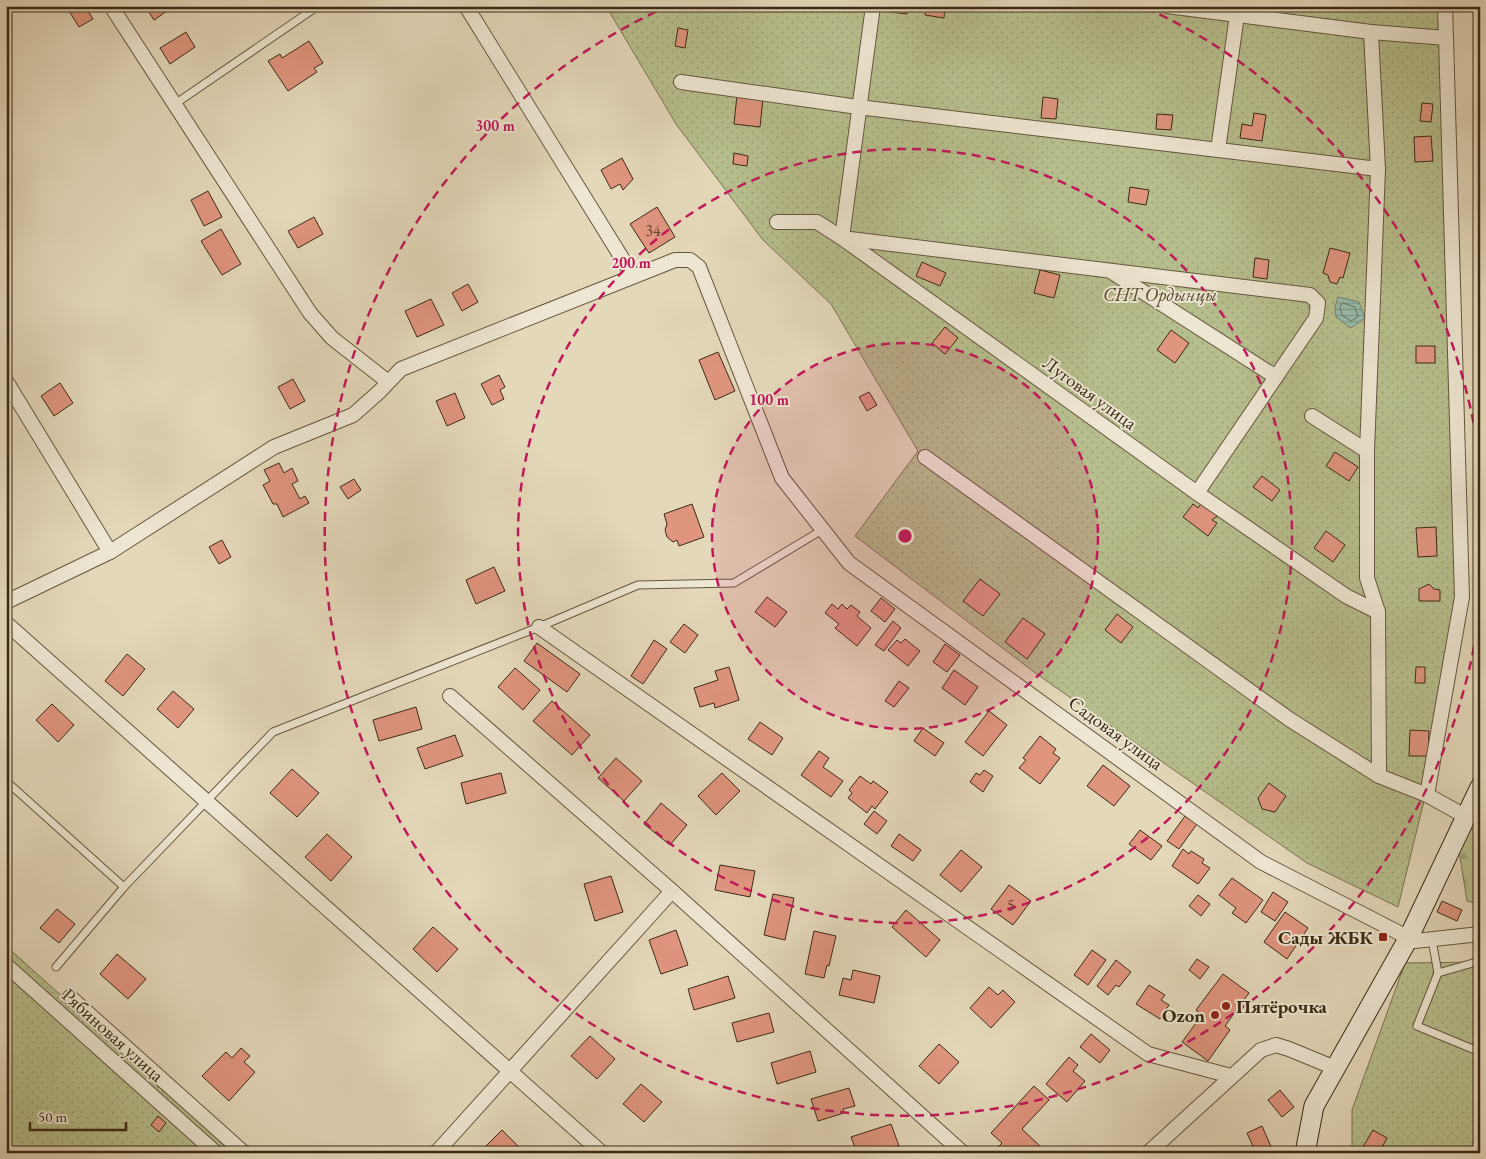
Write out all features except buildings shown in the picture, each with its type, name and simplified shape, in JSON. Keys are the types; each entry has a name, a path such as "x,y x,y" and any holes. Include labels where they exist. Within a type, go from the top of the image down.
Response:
{"street":[{"path":"111,6 310,313 332,338 388,381"},
{"path":"466,6 633,276"},
{"path":"873,6 858,106 842,238 1310,295 1318,303 1316,318 1197,493"},
{"path":"1167,6 1371,32 1446,38"},
{"path":"1427,795 1462,597 1445,6"},
{"path":"1218,150 1237,15"},
{"path":"1371,32 1378,169 1367,451 1367,578 1378,612 1378,776"},
{"path":"681,82 858,106 1378,169"},
{"name":"Луговая улица","path":"777,222 817,222 842,238 1197,493 1346,596 1378,612"},
{"name":"Садовая улица","path":"6,602 110,552 274,447 353,415 401,369 674,260 690,260 699,267 782,478 849,563 1261,862 1408,939"},
{"path":"1109,270 1276,377"},
{"path":"6,381 110,552"},
{"path":"1312,416 1367,451"},
{"path":"926,458 1289,719 1378,776 1427,795 1465,816"},
{"path":"6,623 602,1153"},
{"path":"539,627 1148,1054 1231,1076"},
{"path":"450,696 672,891 963,1153"},
{"path":"1305,1153 1314,1106 1408,939 1480,787"},
{"path":"436,1153 672,891"},
{"path":"1408,939 1415,941 1432,940 1480,934"},
{"name":"Рябиновая улица","path":"6,965 216,1153"},
{"path":"70,997 244,1153"},
{"path":"1148,1153 1261,1050 1276,1045 1289,1048 1335,1068"}],"lane":[{"path":"175,104 318,6"},
{"path":"56,967 124,886 273,732 539,627 638,585 734,583 822,530"},
{"path":"6,781 124,886"},
{"path":"1432,940 1438,973 1417,1026 1480,1052"},
{"path":"1438,973 1480,961"}],"green space":[{"name":"СНТ Ордынцы","path":"606,6 1438,6 1458,566 1442,728 1398,907 1307,863 1038,675 855,536 918,451 831,304 763,240 676,124"},
{"path":"1480,810 1480,904 1467,901 1459,851"},
{"path":"6,946 237,1153 6,1153"},
{"path":"1480,959 1480,1153 1352,1153 1352,1110 1405,963 1478,962"}],"water":[{"path":"1338,297 1359,302 1365,318 1351,328 1336,317 1335,307"}],"place":[{"name":"Сады ЖБК","path":"1383,937"},
{"name":"Пятёрочка","path":"1226,1006"},
{"name":"Ozon","path":"1215,1015"}]}
